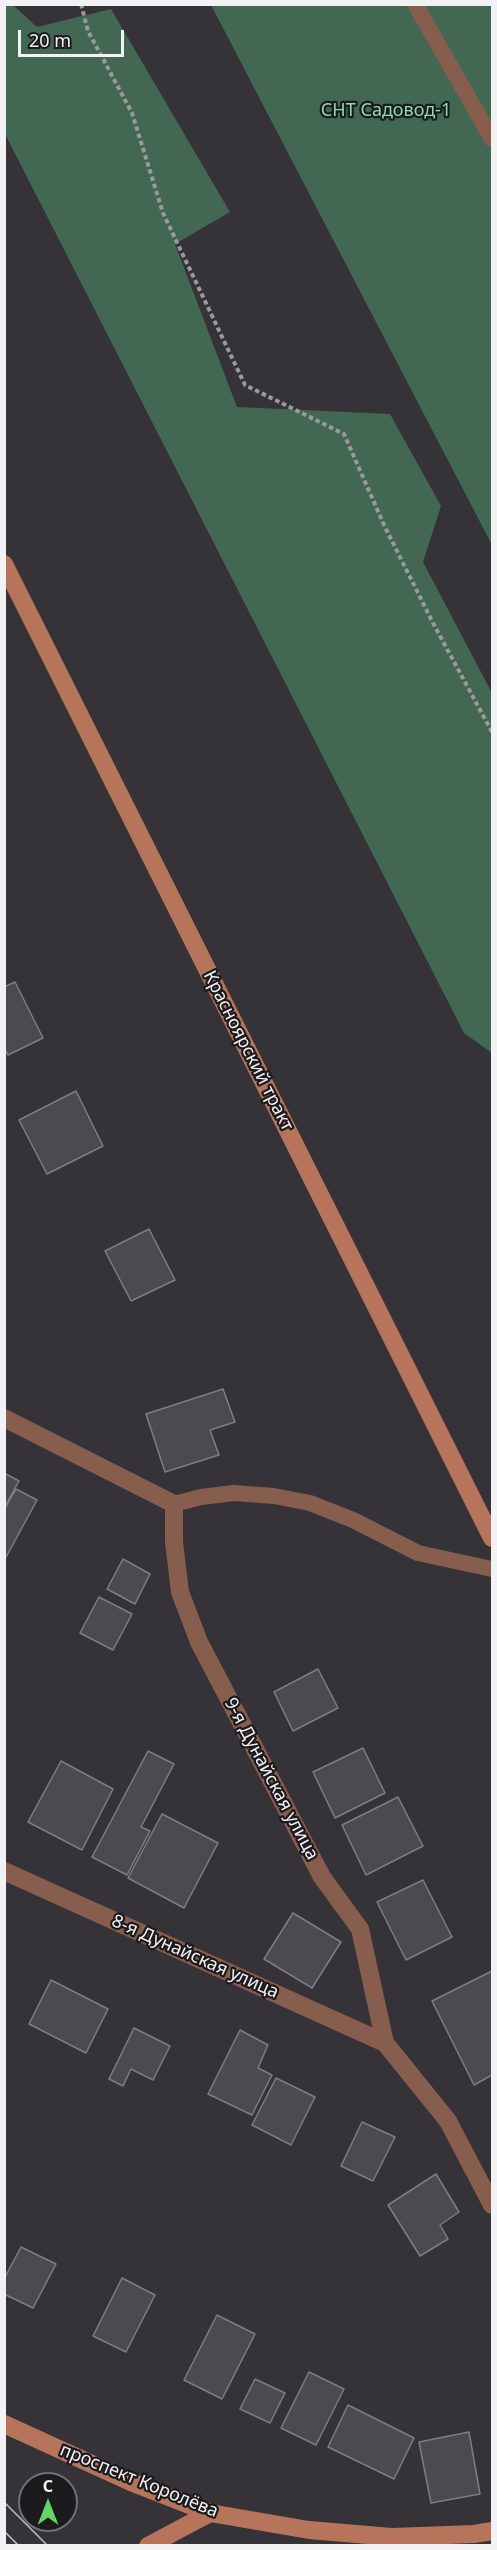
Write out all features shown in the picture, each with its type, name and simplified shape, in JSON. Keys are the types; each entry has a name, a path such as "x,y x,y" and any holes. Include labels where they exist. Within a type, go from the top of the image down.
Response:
{"main road":[{"name":"Красноярский тракт","path":"4,564 492,1538"},
{"name":"проспект Королёва","path":"4,2424 131,2482 210,2513 309,2530 392,2537 474,2534 492,2531"},
{"path":"148,2546 210,2513"}],"street":[{"path":"4,1418 174,1504"},
{"name":"9-я Дунайская улица","path":"174,1504 174,1542 180,1592 199,1642 322,1877 360,1929 385,2043 448,2121 492,2205"},
{"name":"8-я Дунайская улица","path":"4,1871 385,2043"}],"lane":[{"path":"415,4 492,139"},
{"path":"174,1504 201,1497 234,1493 274,1496 310,1503 352,1520 418,1553 492,1569"}],"path":[{"path":"81,4 88,31 132,113 163,213 245,385 344,434 384,525 433,623 492,732"}],"green space":[{"path":"5,4 13,5 37,27 111,9 230,212 175,244 237,407 390,414 441,506 423,562 492,693 492,1053 464,1033 5,134"},
{"name":"СНТ Садовод-1","path":"211,5 492,5 492,545"}],"building":[{"path":"15,982 43,1038 8,1055 4,1049 4,987"},
{"path":"76,1091 103,1146 47,1174 19,1120"},
{"path":"149,1229 175,1280 131,1301 105,1251"},
{"path":"223,1389 235,1422 210,1430 219,1455 165,1472 146,1414"},
{"path":"4,1473 19,1481 4,1508"},
{"path":"16,1489 37,1500 4,1561 4,1510"},
{"path":"123,1559 150,1574 135,1604 107,1589"},
{"path":"99,1597 132,1614 113,1650 80,1633"},
{"path":"318,1669 338,1708 293,1731 274,1692"},
{"path":"363,1748 385,1793 335,1818 313,1772"},
{"path":"148,1751 174,1764 141,1827 150,1831 127,1875 92,1857"},
{"path":"61,1761 113,1789 82,1850 28,1822"},
{"path":"398,1797 423,1846 366,1875 342,1825"},
{"path":"162,1814 218,1843 184,1908 128,1878"},
{"path":"423,1880 452,1937 406,1960 377,1902"},
{"path":"293,1913 341,1942 312,1988 264,1959"},
{"path":"492,1971 492,2075 474,2085 432,2001"},
{"path":"51,1980 108,2009 86,2053 29,2024"},
{"path":"134,2028 170,2046 153,2080 131,2069 123,2086 109,2079"},
{"path":"240,2030 268,2045 258,2068 272,2075 252,2115 208,2094"},
{"path":"276,2078 315,2097 291,2145 252,2125"},
{"path":"362,2122 395,2137 373,2181 341,2166"},
{"path":"436,2174 459,2212 440,2225 448,2239 420,2256 388,2205"},
{"path":"21,2247 56,2264 33,2308 4,2294 4,2279"},
{"path":"122,2278 155,2295 126,2352 93,2336"},
{"path":"217,2315 255,2334 222,2399 184,2380"},
{"path":"309,2372 344,2389 316,2445 281,2428"},
{"path":"255,2379 285,2393 270,2423 240,2409"},
{"path":"348,2405 414,2438 394,2479 328,2447"},
{"path":"469,2432 480,2494 431,2503 419,2442"}],"tram line":[{"path":"4,2502 48,2546"},
{"path":"4,2531 19,2546"}]}
